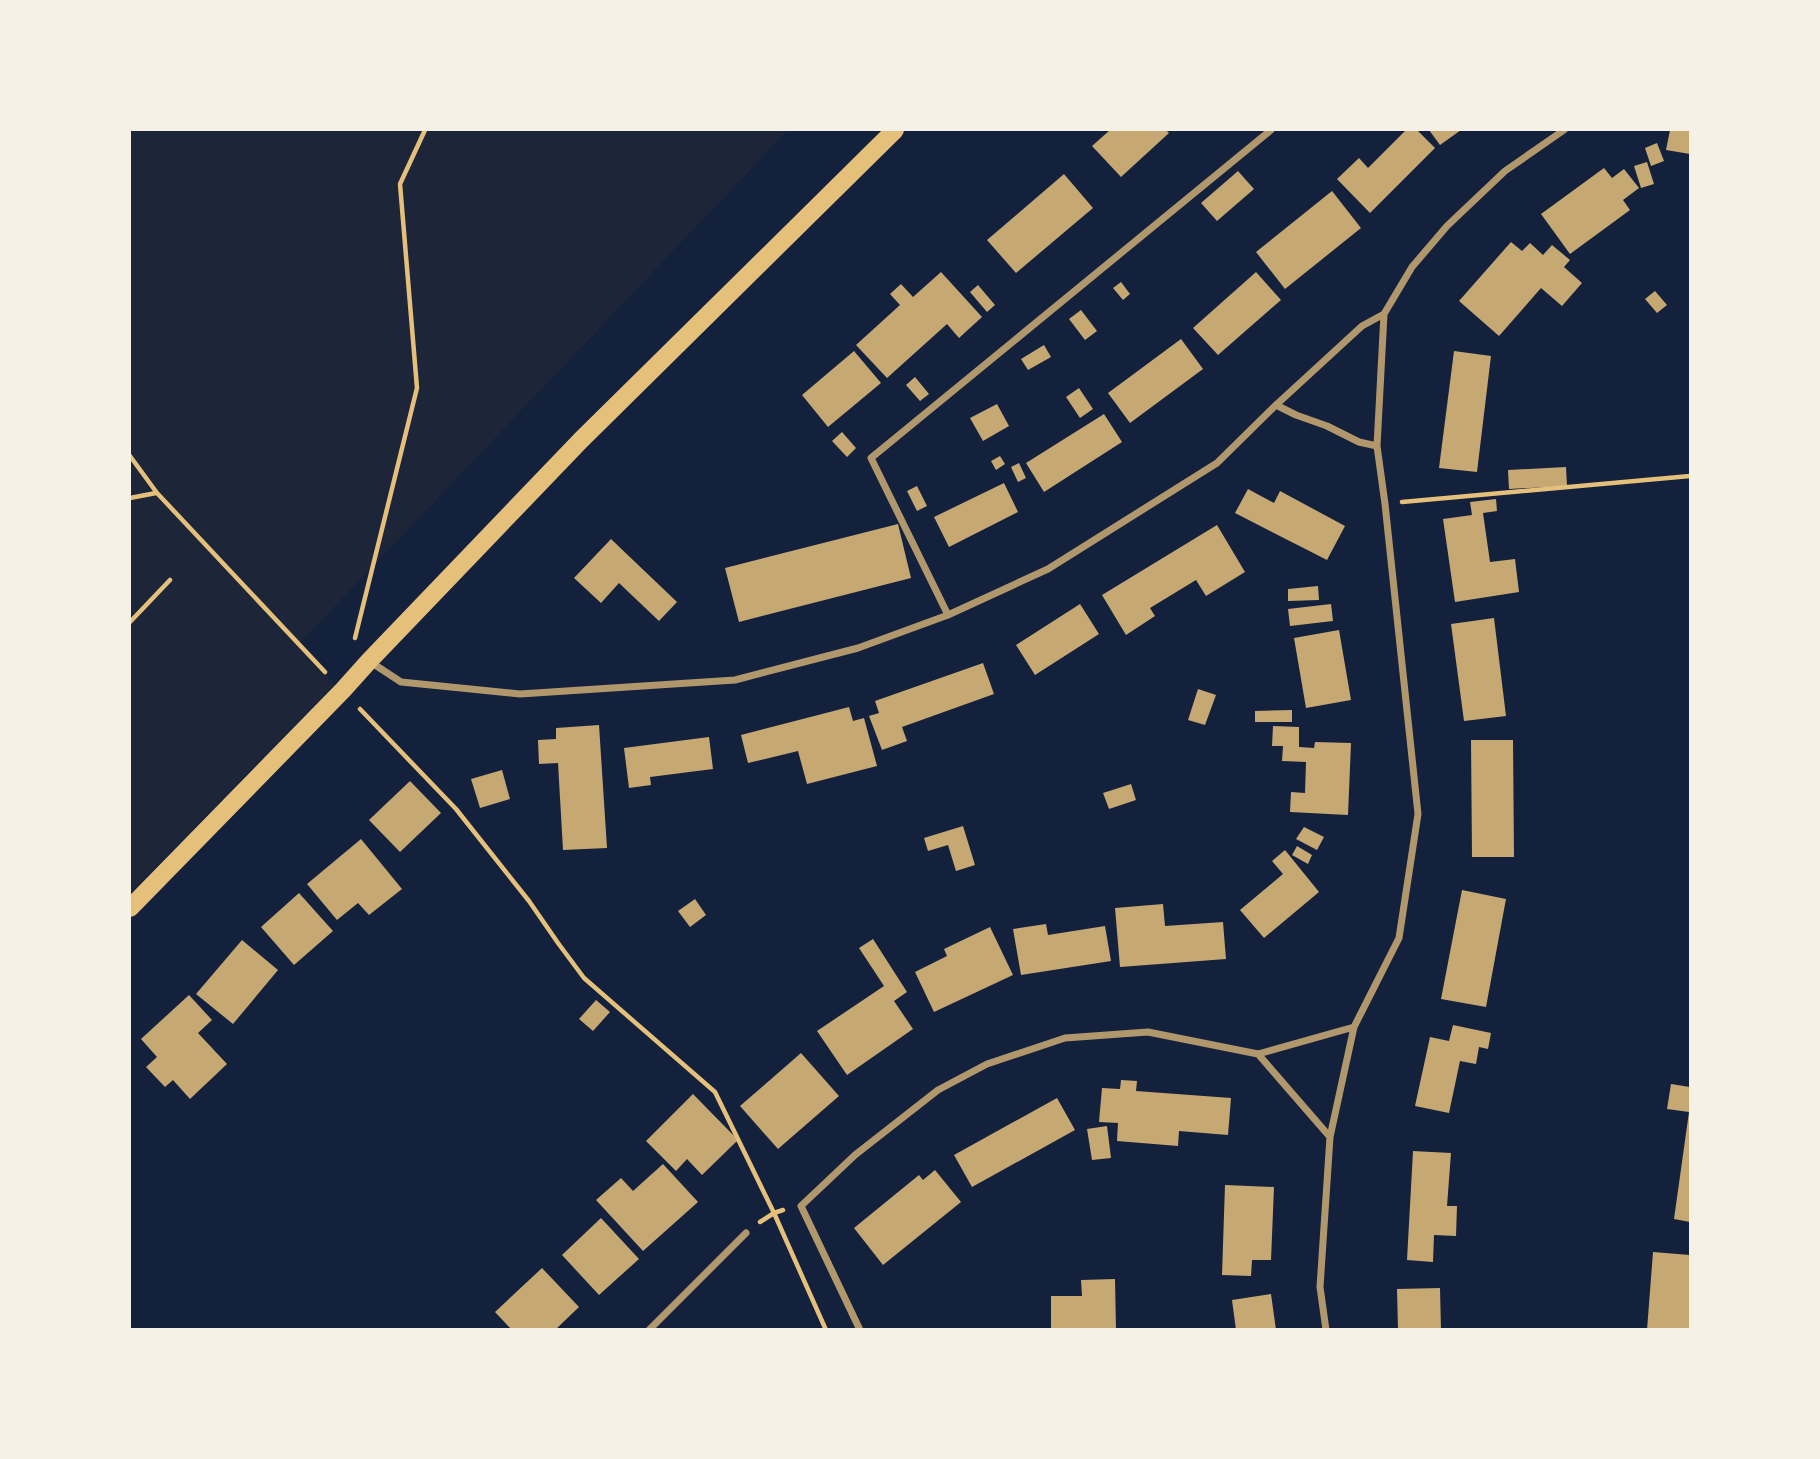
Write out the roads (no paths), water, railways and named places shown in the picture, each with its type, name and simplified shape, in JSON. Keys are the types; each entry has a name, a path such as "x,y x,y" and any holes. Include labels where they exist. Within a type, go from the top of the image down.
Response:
{"main road":[{"path":"130,908 580,440 895,130"}],"street":[{"path":"948,615 871,458 1271,130"},
{"path":"1326,1329 1320,1287 1330,1137 1354,1027 1399,938 1418,814 1377,446 1384,314 1412,267 1447,226 1505,171 1564,130"},
{"path":"369,661 401,682 520,694 735,680 858,648 948,615 1048,569 1217,463 1362,326 1384,314"},
{"path":"1276,405 1359,442 1377,446"},
{"path":"860,1329 801,1206 855,1156 938,1090 987,1064 1065,1038 1148,1032 1258,1054 1354,1027"},
{"path":"1258,1054 1330,1137"},
{"path":"649,1329 746,1233"}]}
